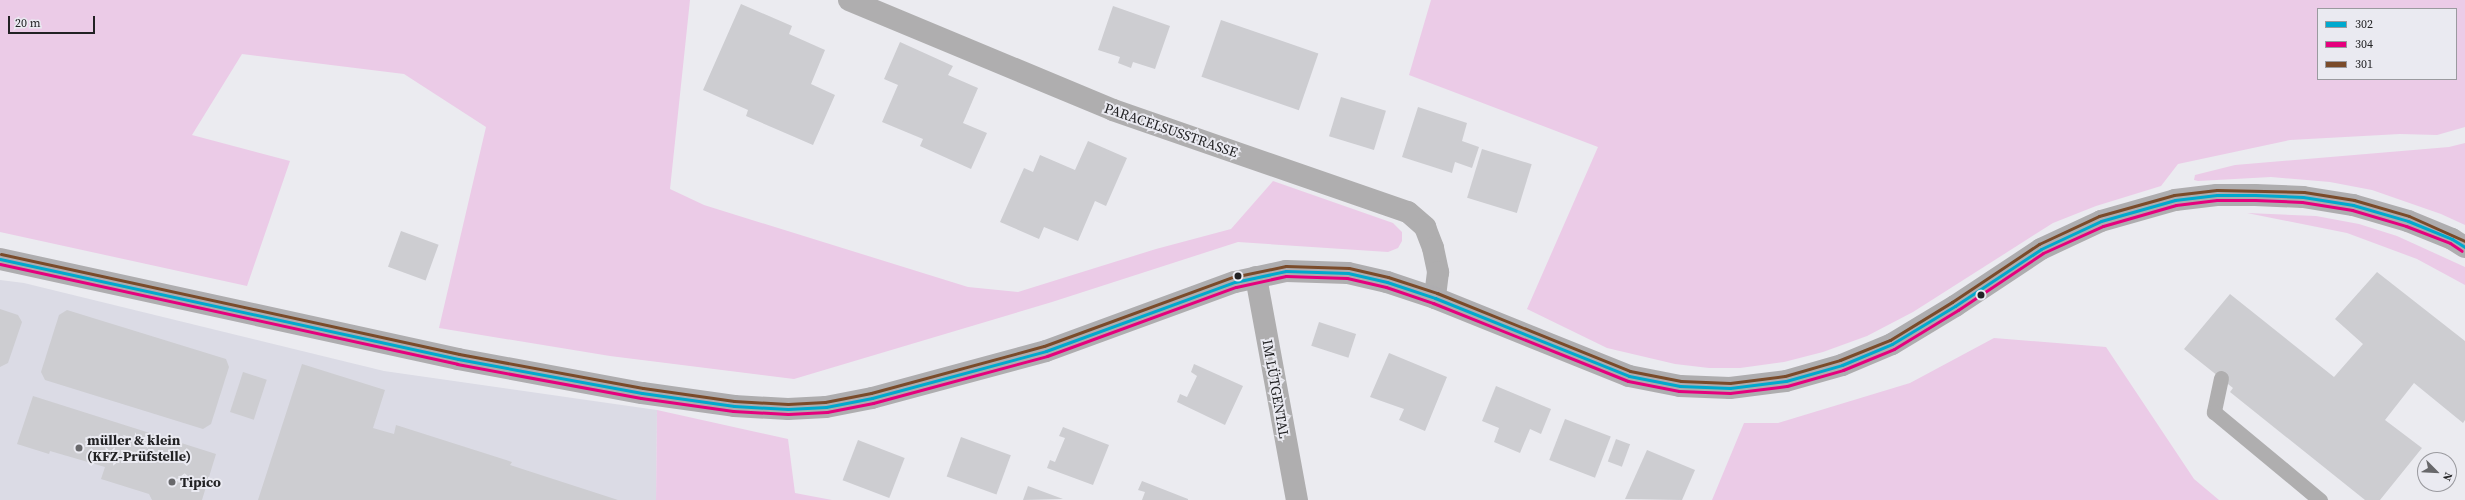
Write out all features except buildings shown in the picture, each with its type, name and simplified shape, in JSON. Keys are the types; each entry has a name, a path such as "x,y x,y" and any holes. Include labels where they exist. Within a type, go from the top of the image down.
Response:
{"street":[{"name":"PARACELSUSSTRASSE","path":"849,0 1112,110 1408,212 1425,227 1433,248 1438,272 1435,298"},
{"path":"0,259 458,360 642,393 734,406 788,409 826,407 872,398 1046,351 1235,282 1286,271 1348,273 1387,282 1435,298 1629,376 1680,386 1730,388 1786,381 1842,365 1892,344 1955,306 2041,249 2101,221 2175,200 2217,195 2255,195 2303,197 2353,205 2408,220 2452,239 2465,247"},
{"name":"IM LÜTGENTAL","path":"1256,277 1297,500"}],"lane":[{"path":"2221,378 2214,412 2320,500"}],"shaded area":[{"path":"0,0 690,0 670,189 704,205 968,287 1018,292 1156,249 1231,229 1273,181 1393,223 1402,232 1402,241 1398,248 1388,252 1238,242 1052,302 794,379 610,356 439,328 486,127 404,74 242,54 192,135 290,161 247,286 0,232"},
{"path":"1431,0 2465,0 2465,127 2437,135 2400,134 2290,140 2178,164 2161,186 2096,206 2053,223 1913,312 1867,336 1823,352 1784,362 1740,368 1709,368 1675,364 1607,348 1527,309 1598,147 1409,75"},
{"path":"2465,143 2465,225 2441,214 2372,190 2330,182 2271,177 2194,180 2195,175 2235,165 2449,147"},
{"path":"2247,213 2316,216 2359,224 2397,236 2465,267 2465,285 2417,259 2347,233"},
{"path":"0,280 24,283 384,371 657,410 656,500 0,500"},
{"path":"1994,338 2106,347 2194,479 2219,500 1712,500 1744,423 1778,423 1910,383"},
{"path":"657,410 788,439 795,493 832,500 656,500"}],"transit line":[{"name":"301","path":"1,254 459,354 643,388 734,401 788,404 825,402 871,393 1044,346 1233,277 1286,266 1349,268 1388,277 1437,293 1630,371 1681,381 1730,383 1785,376 1840,360 1890,340 1952,302 2039,244 2099,216 2174,195 2217,190 2304,192 2354,200 2409,216 2465,241"},
{"name":"302","path":"0,259 458,359 642,393 734,406 788,409 826,407 872,398 1046,351 1235,282 1286,271 1348,273 1387,282 1435,298 1629,376 1680,386 1730,388 1786,381 1842,365 1892,344 1955,306 2041,249 2101,221 2175,200 2217,195 2255,195 2303,197 2353,205 2408,221 2452,239 2465,247"},
{"name":"304","path":"0,264 457,364 641,398 733,411 788,414 827,412 873,403 1047,356 1236,287 1286,276 1347,278 1386,287 1433,303 1628,381 1679,391 1730,393 1787,386 1843,370 1894,349 1958,310 2043,253 2103,226 2176,205 2217,200 2255,200 2302,202 2352,210 2406,226 2450,243 2462,251"}],"place":[{"name":"müller & klein (KFZ-Prüfstelle)","path":"79,448"},
{"name":"Tipico","path":"172,482"}]}
